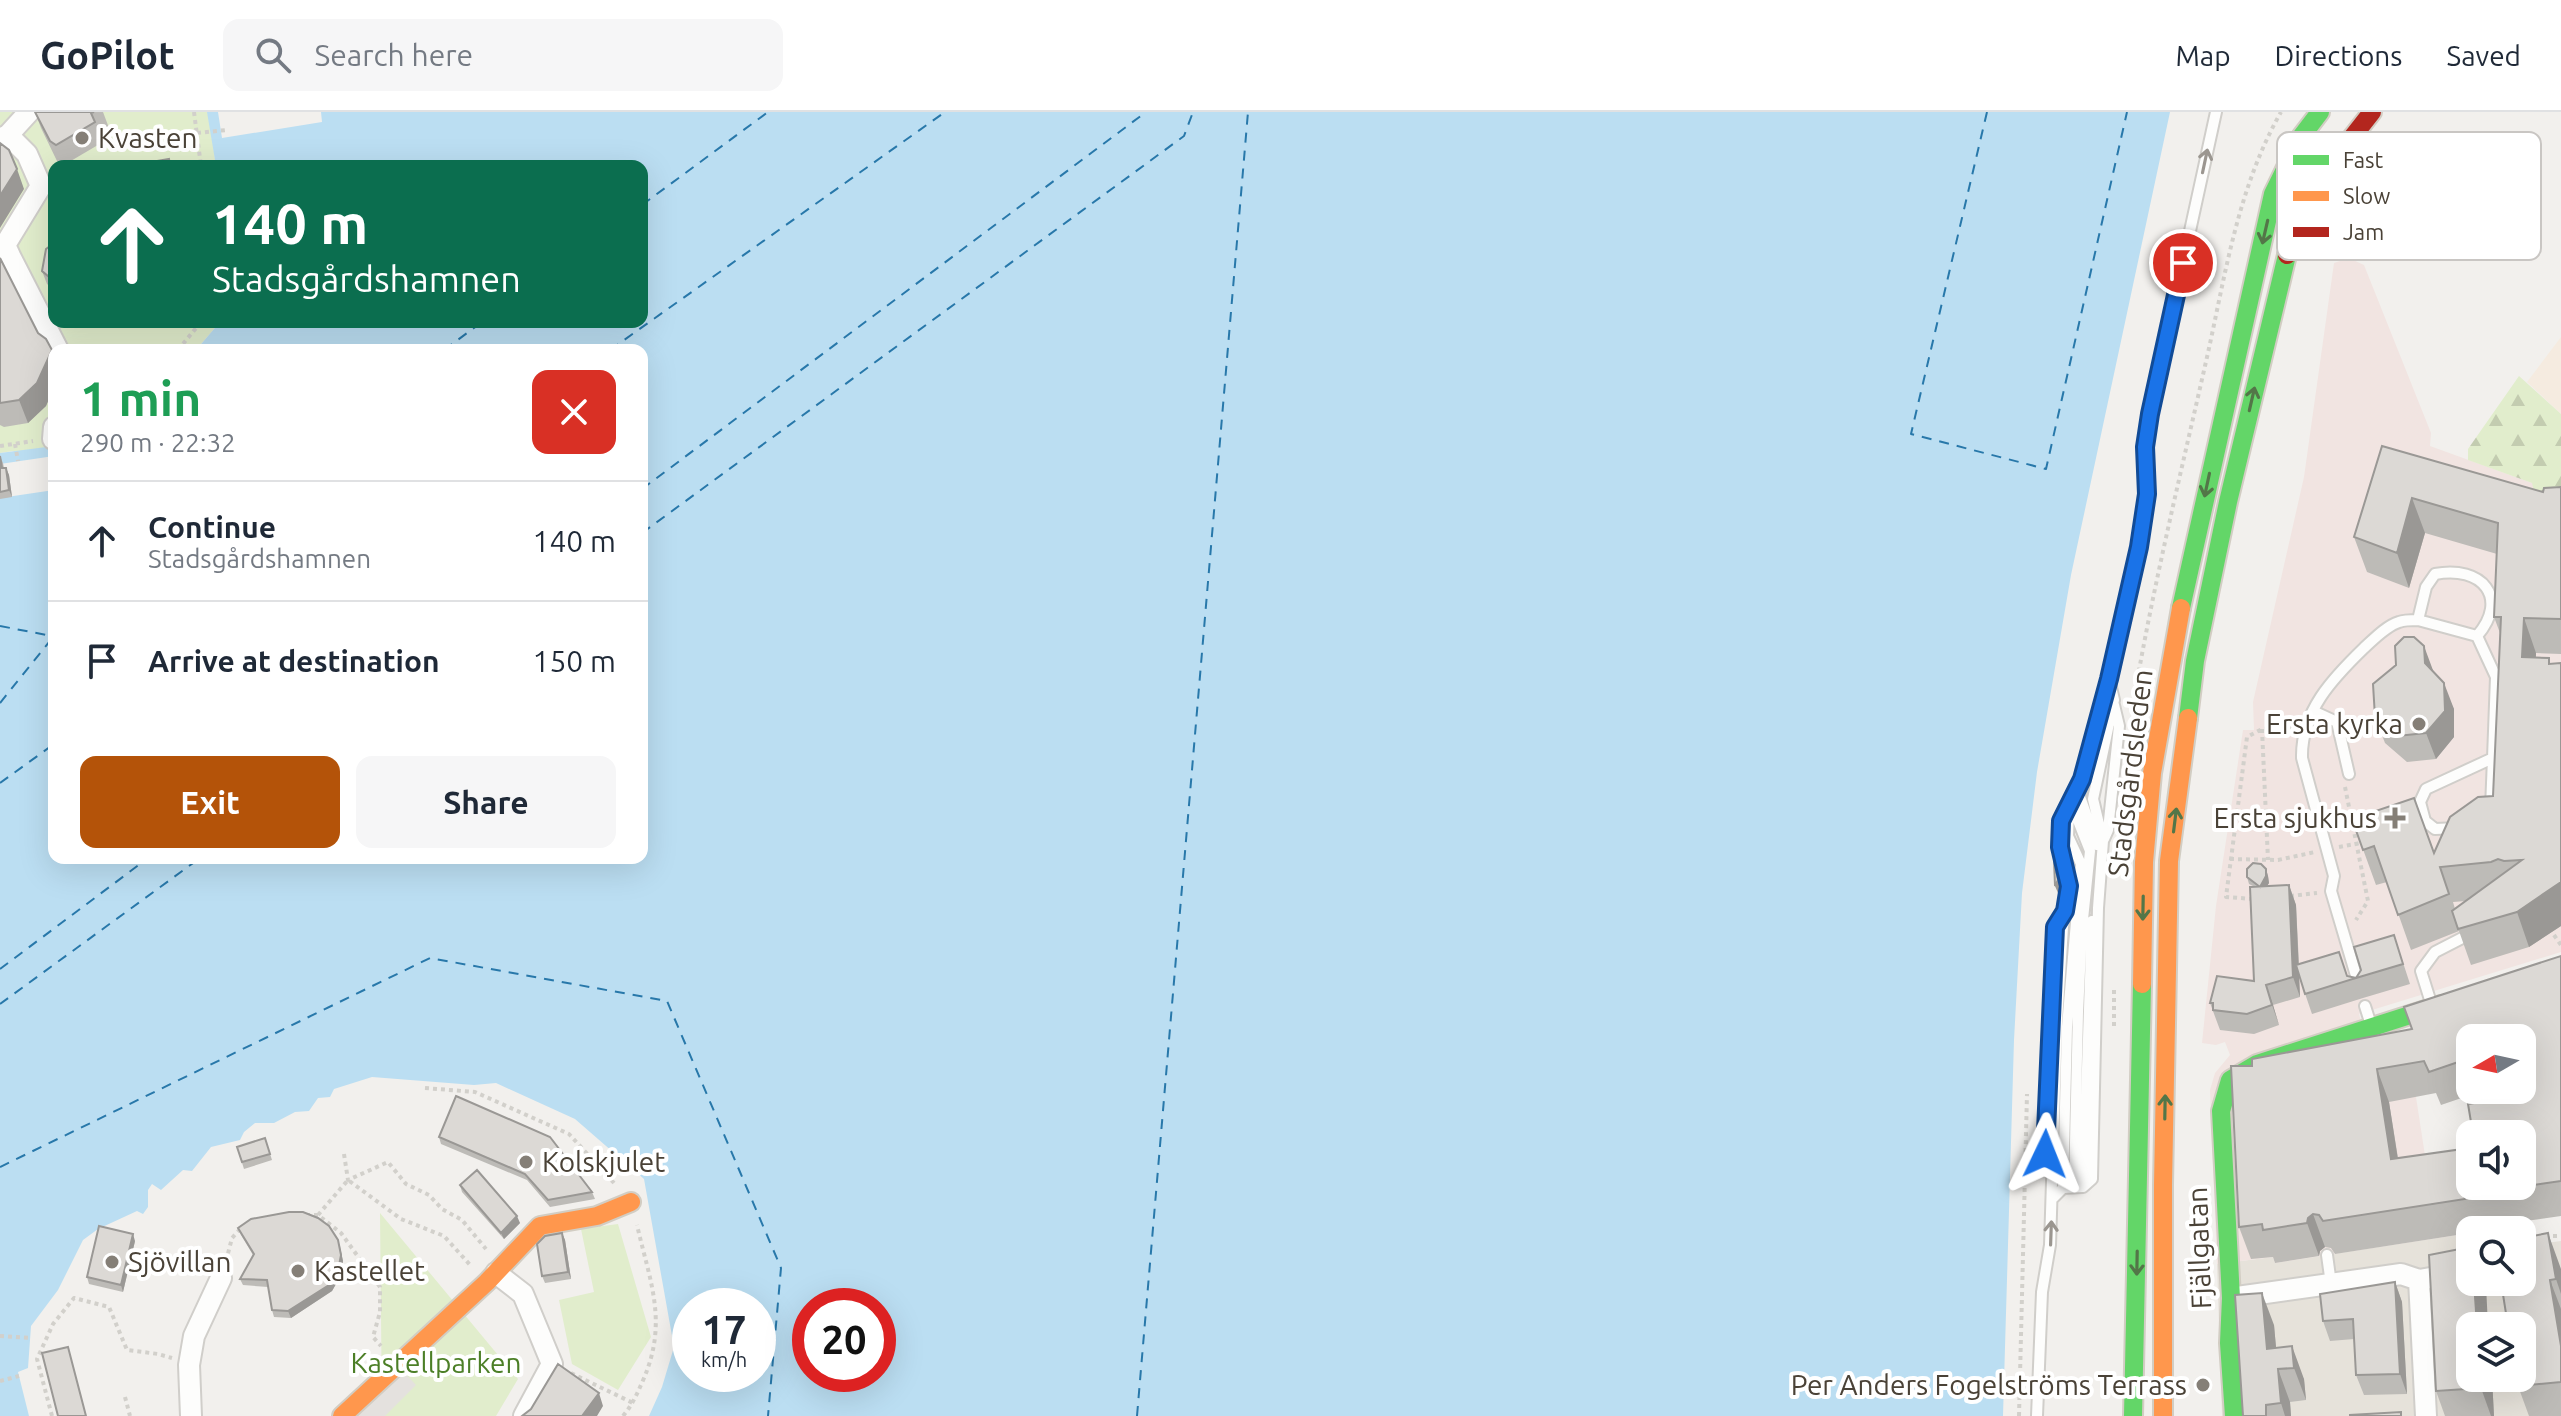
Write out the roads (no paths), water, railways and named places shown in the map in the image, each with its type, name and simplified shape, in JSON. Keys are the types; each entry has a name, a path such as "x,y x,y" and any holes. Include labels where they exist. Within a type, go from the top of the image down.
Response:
{"main road":[{"name":"Stadsgårdsleden","path":"2305,132 2320,112"},
{"name":"Stadsgårdsleden","path":"2357,132 2372,112"},
{"path":"2360,132 2390,112"},
{"name":"Stadsgårdsleden","path":"2133,1416 2144,862 2152,773 2176,635 2236,352 2277,186"},
{"name":"Stadsgårdsleden","path":"2163,1416 2163,1185 2169,861 2195,661 2228,502 2285,260"},
{"path":"2372,1027 2458,1000"},
{"name":"Fjällgatan","path":"2234,1416 2221,1111 2230,1080 2257,1064 2372,1027"},
{"path":"342,1416 495,1274 540,1226 597,1216 631,1202"}],"street":[{"path":"29,112 4,137 27,154 41,186 5,252 55,344"},
{"path":"2231,1298 2401,1274 2419,1280 2456,1273"},
{"path":"495,1274 523,1294 552,1364 524,1416"},
{"path":"191,1416 189,1365 194,1336 221,1278"},
{"path":"2419,1280 2426,1416"}],"lane":[{"path":"2074,1187 2078,998 2090,851 2076,821 2079,794 2109,679 2141,534 2147,494 2145,447 2150,414 2216,112"},
{"path":"2418,620 2426,587 2435,574 2446,572 2477,577 2487,586 2490,604 2486,626 2477,636"},
{"path":"2360,991 2331,891 2334,876 2302,758 2302,743 2313,711 2334,677 2380,634 2399,622 2418,620 2477,636 2496,677 2492,807 2485,814"},
{"path":"2103,841 2108,830 2119,726 2109,679"},
{"path":"2052,1200 2092,1179 2098,908 2103,841 2093,799 2114,700"},
{"path":"2313,711 2337,722 2349,774"},
{"path":"2464,825 2450,830 2435,829 2425,821 2420,802 2426,789 2493,758"},
{"path":"2037,1416 2042,1292 2050,1245 2057,1022 2069,886 2060,847 2061,821 2082,779"},
{"path":"2070,803 2068,836 2081,864 2067,1027 2074,1187"},
{"path":"2432,1008 2421,971 2435,952 2477,929"},
{"path":"2365,1006 2372,1027"},
{"path":"2327,1255 2331,1284"}],"water":[{"path":"207,112 2170,112 2071,575 2037,772 2022,893 2014,1040 2003,1416 649,1416 672,1354 672,1392 776,1392 776,1288 672,1288 672,1336 644,1179 575,1119 496,1083 474,1085 372,1077 334,1089 330,1097 318,1098 309,1111 295,1112 274,1123 255,1123 240,1140 211,1147 192,1171 183,1170 161,1190 152,1184 148,1190 148,1207 143,1214 137,1211 98,1229 83,1240 58,1290 31,1326 28,1368 18,1372 29,1416 0,1416 0,453 48,447 48,864 648,864 648,344 201,344 215,328 648,328 648,160 215,160"}],"place":[{"name":"Kvasten","path":"82,138"},
{"name":"Ersta kyrka","path":"2419,724"},
{"name":"Ersta sjukhus","path":"2395,818"},
{"name":"Kolskjulet","path":"526,1162"},
{"name":"Sjövillan","path":"112,1262"},
{"name":"Kastellet","path":"298,1271"},
{"name":"Per Anders Fogelströms Terrass","path":"2203,1385"}],"park label":[{"name":"Kastellparken","path":"436,1363"}]}
